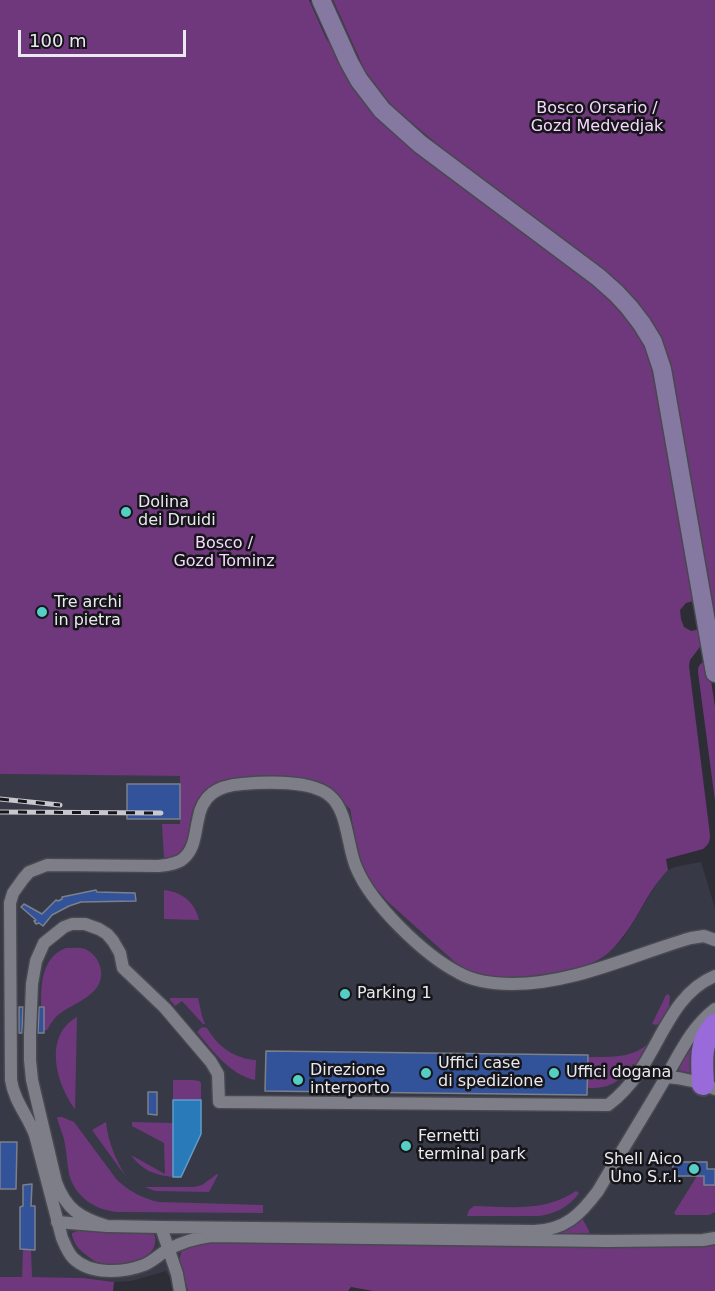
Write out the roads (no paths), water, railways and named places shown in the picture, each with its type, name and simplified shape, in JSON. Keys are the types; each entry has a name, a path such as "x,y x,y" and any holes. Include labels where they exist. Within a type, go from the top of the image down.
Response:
{"highway":[{"path":"711,1083 702,1055 705,1040 715,1025"}],"street":[{"path":"321,0 349,62 359,80 382,110 420,144 598,277 629,307 653,342 668,398 715,673"},
{"path":"715,940 704,936 691,938 604,967 544,982 511,984 482,982 460,974 431,955 400,927 375,899 356,868 344,820 332,796 320,789 298,784 242,784 218,789 210,794 203,802 196,837 191,849 184,859 173,864 159,866 47,865 29,872 18,884 10,903 11,1080 13,1090 35,1135 62,1238 69,1253 81,1263 99,1270 118,1272 144,1265 168,1250 196,1238 211,1236 607,1241 715,1238"},
{"path":"107,1226 80,1216 61,1196 32,1080 30,1034 33,971 44,943 64,927 72,924 85,924 99,929 113,940 120,953 123,969 165,1008 211,1062 218,1074 219,1102 608,1105 621,1095 640,1071 687,994 707,979 715,976"},
{"path":"57,1222 161,1227 534,1231 553,1228 571,1220 586,1207 684,1045 699,1023 715,1009"},
{"path":"666,1077 711,1083"},
{"path":"161,1227 177,1274 180,1291"}],"water":[{"path":"173,1100 201,1100 201,1134 181,1177 173,1177"}],"railway":[{"path":"0,799 60,805"},
{"path":"0,812 161,813"}],"place":[{"name":"Dolina dei Druidi","path":"126,512"},
{"name":"Tre archi in pietra","path":"42,612"},
{"name":"Parking 1","path":"345,994"},
{"name":"Uffici case di spedizione","path":"426,1073"},
{"name":"Uffici dogana","path":"554,1073"},
{"name":"Direzione interporto","path":"298,1080"},
{"name":"Fernetti terminal park","path":"406,1146"},
{"name":"Shell Aico Uno S.r.l.","path":"694,1169"}],"park label":[{"name":"Bosco Orsario / Gozd Medvedjak","path":"597,118"},
{"name":"Bosco / Gozd Tominz","path":"224,553"}]}
